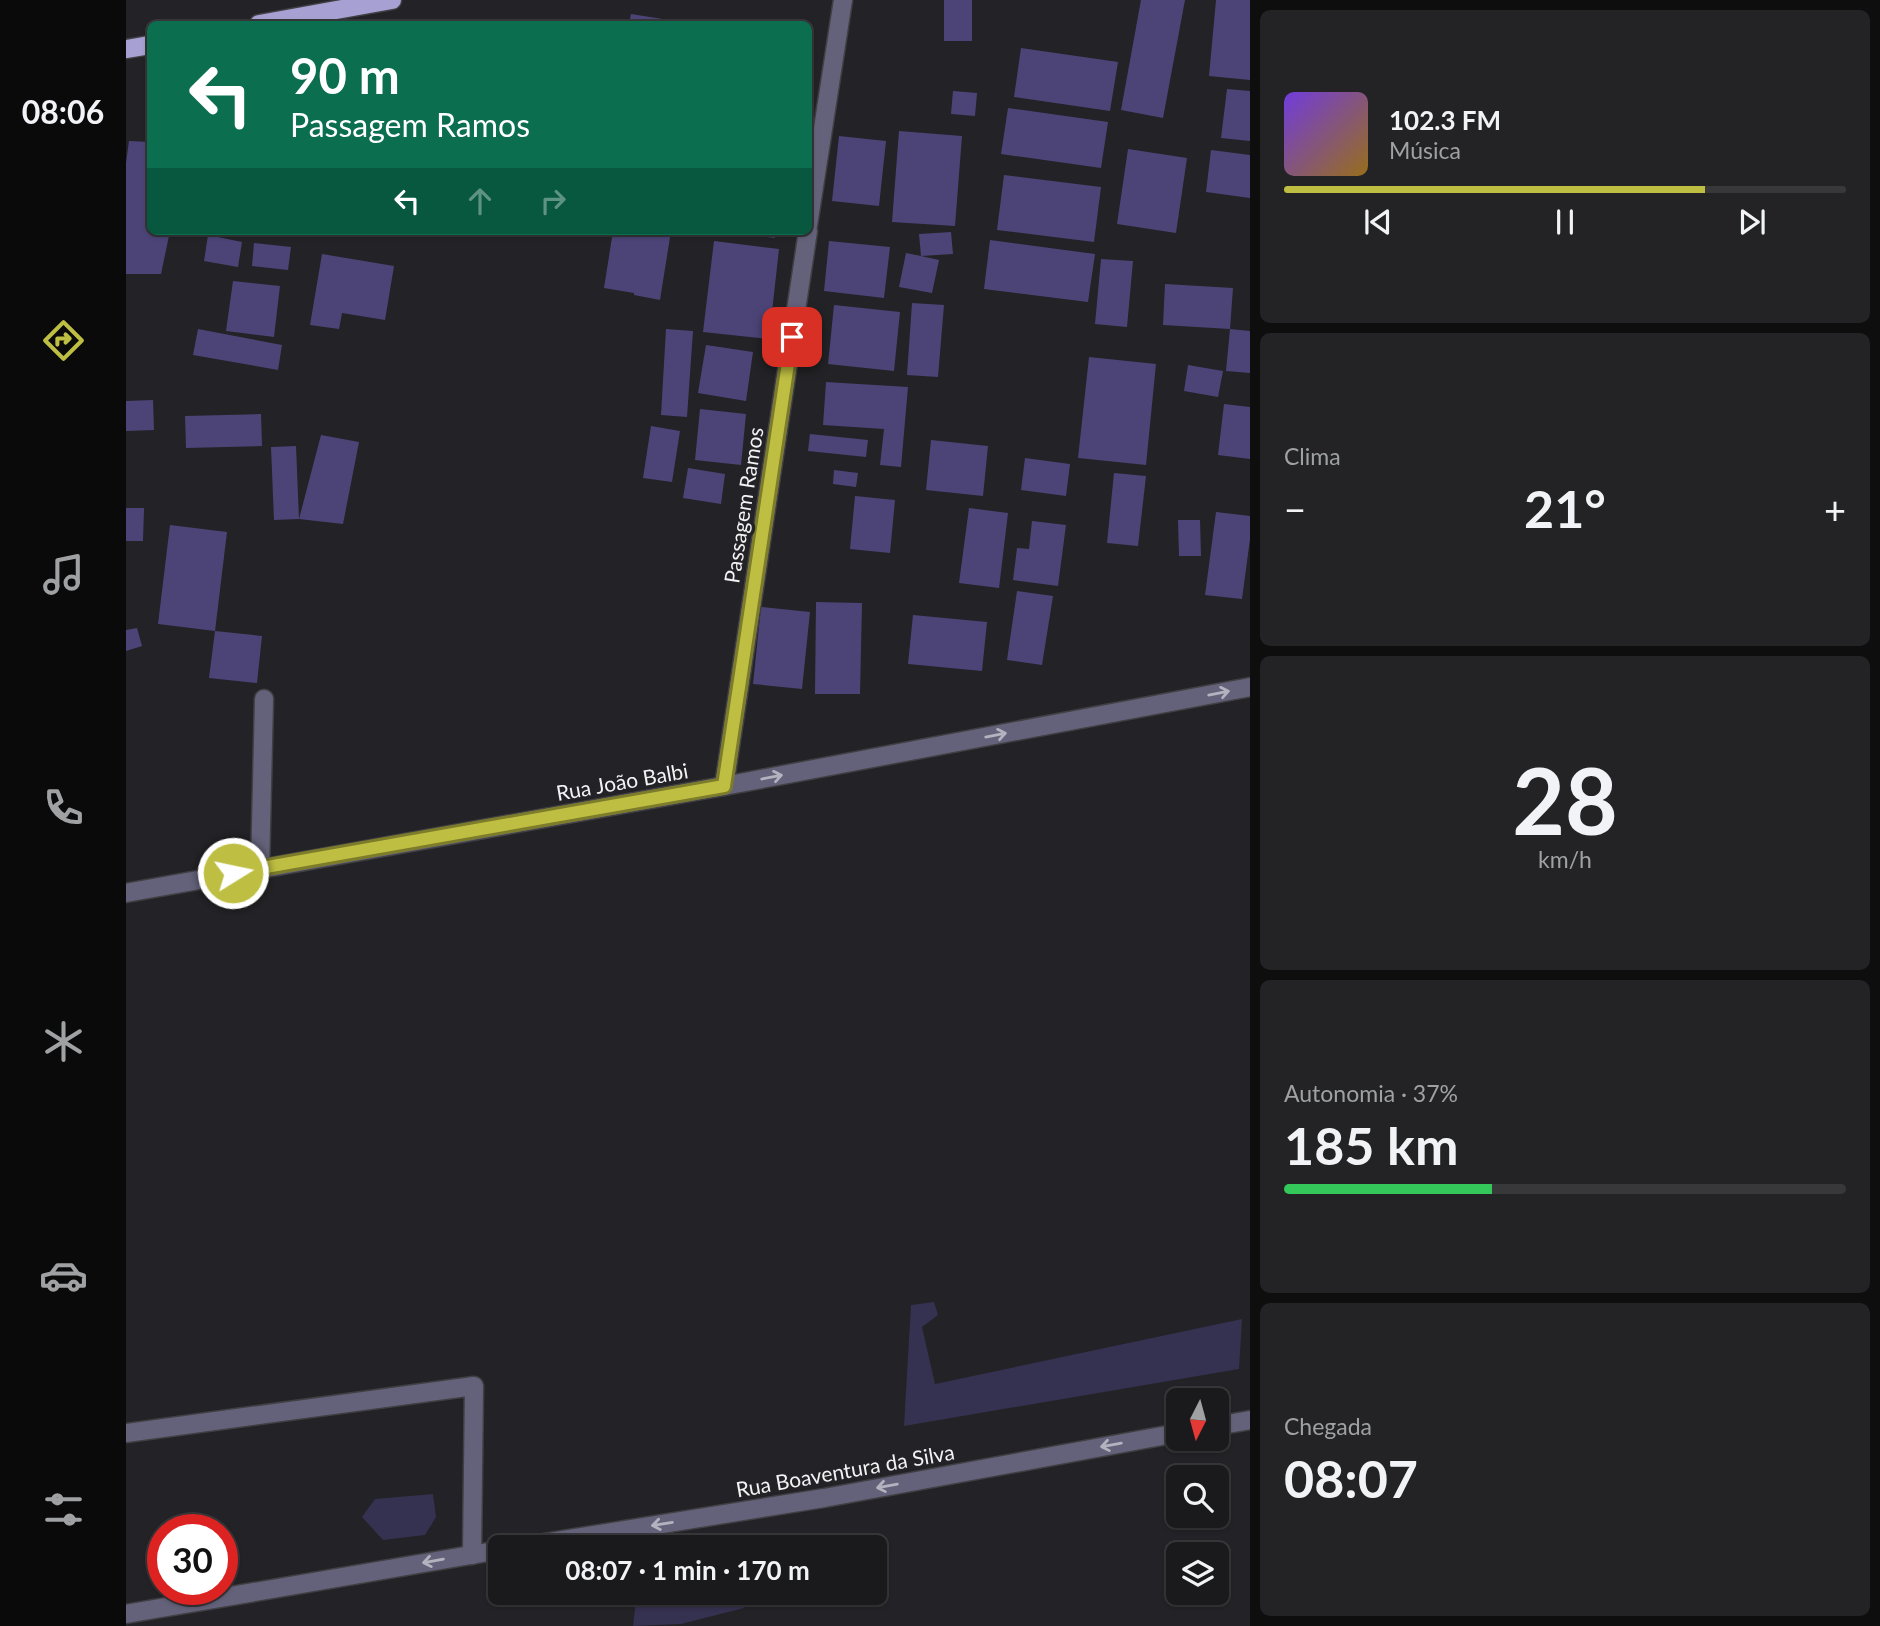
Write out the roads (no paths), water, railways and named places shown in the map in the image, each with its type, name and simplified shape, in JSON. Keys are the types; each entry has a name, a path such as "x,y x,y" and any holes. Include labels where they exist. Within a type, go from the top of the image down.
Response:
{"main road":[{"path":"276,21 392,0"},
{"path":"126,49 147,46"}],"street":[{"path":"812,199 843,0"},
{"name":"Passagem Ramos","path":"724,786 807,235"},
{"name":"Rua João Balbi","path":"126,892 724,786 1250,687"},
{"path":"260,869 264,699"},
{"path":"126,1433 474,1387 472,1555"},
{"path":"1229,1424 1250,1420"},
{"name":"Rua Boaventura da Silva","path":"594,1535 824,1498 1166,1435"},
{"path":"126,1614 488,1552"}]}
